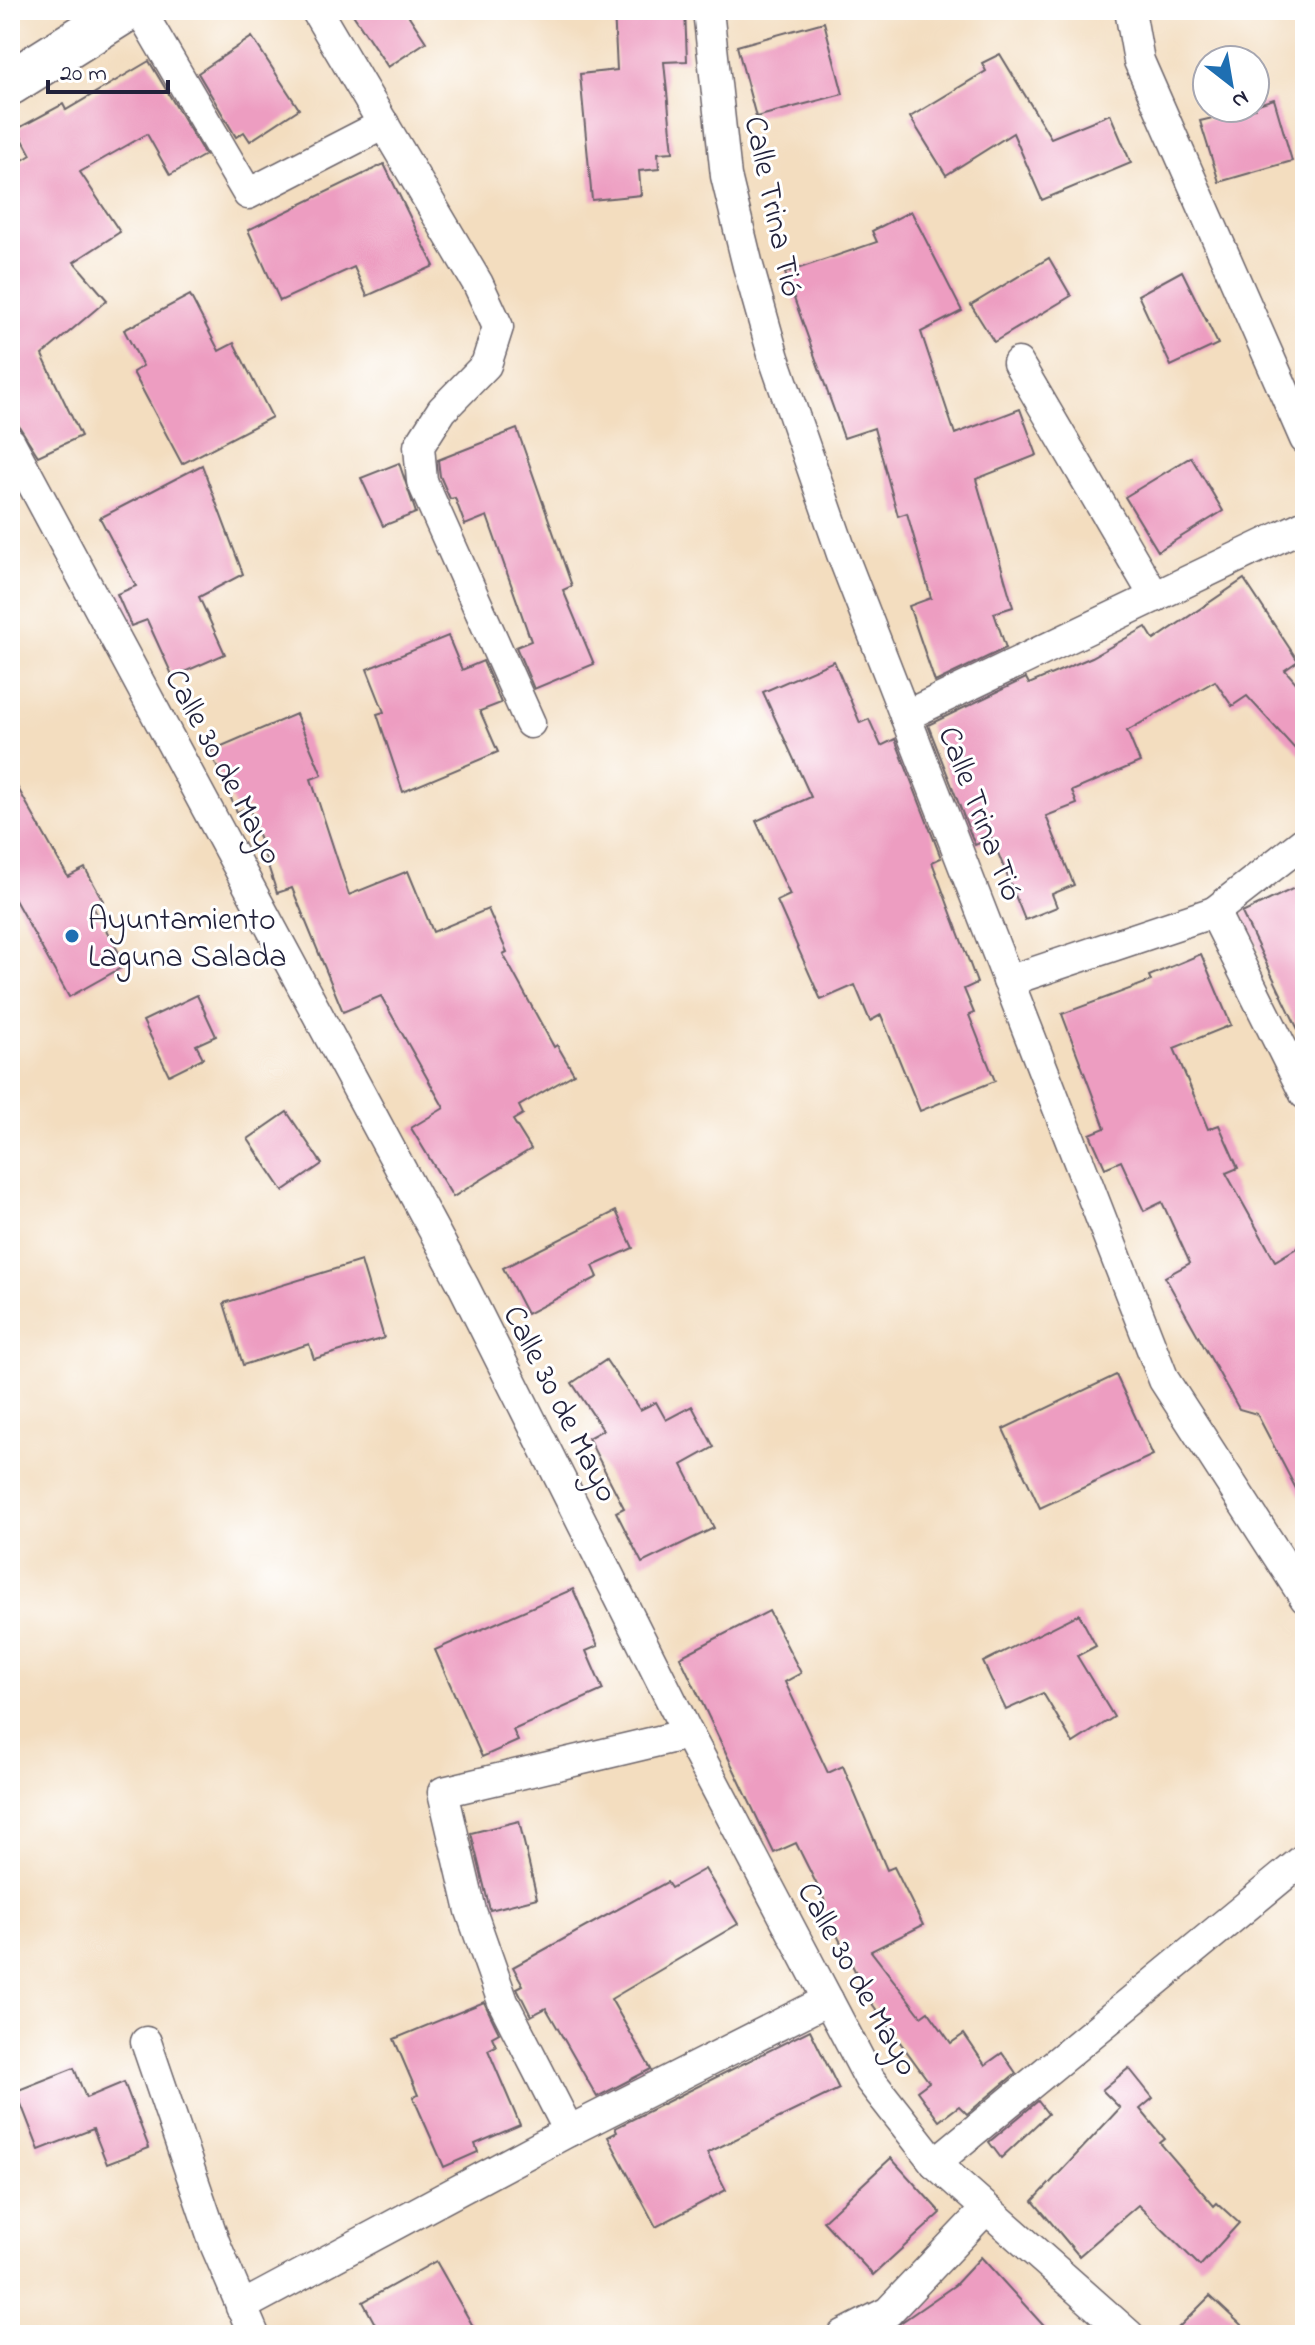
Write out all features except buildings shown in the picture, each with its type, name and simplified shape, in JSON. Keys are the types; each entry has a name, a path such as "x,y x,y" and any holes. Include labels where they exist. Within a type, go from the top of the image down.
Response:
{"main road":[{"path":"10,83 118,13"}],"street":[{"path":"316,10 478,284 498,327 486,365 442,410 419,446 422,481 530,723"},
{"name":"Calle Trina Tió","path":"708,10 726,176 751,279 774,358 842,554 1164,1380 1305,1598"},
{"path":"1130,10 1139,61 1305,439"},
{"path":"118,13 248,194 384,124"},
{"path":"1018,363 1155,597"},
{"name":"Calle 30 de Mayo","path":"10,442 463,1285 688,1734 870,2080 935,2163 1129,2335"},
{"path":"905,716 1305,525"},
{"path":"1008,981 1214,912 1305,841"},
{"path":"1214,912 1305,1094"},
{"path":"569,2131 503,2002 471,1911 443,1792 688,1734"},
{"path":"935,2163 1305,1858"},
{"path":"241,2307 569,2131 828,2000"},
{"path":"146,2042 215,2244 254,2335"},
{"path":"843,2335 888,2312 986,2209"}],"place":[{"name":"Ayuntamiento Laguna Salada","path":"72,936"}]}
